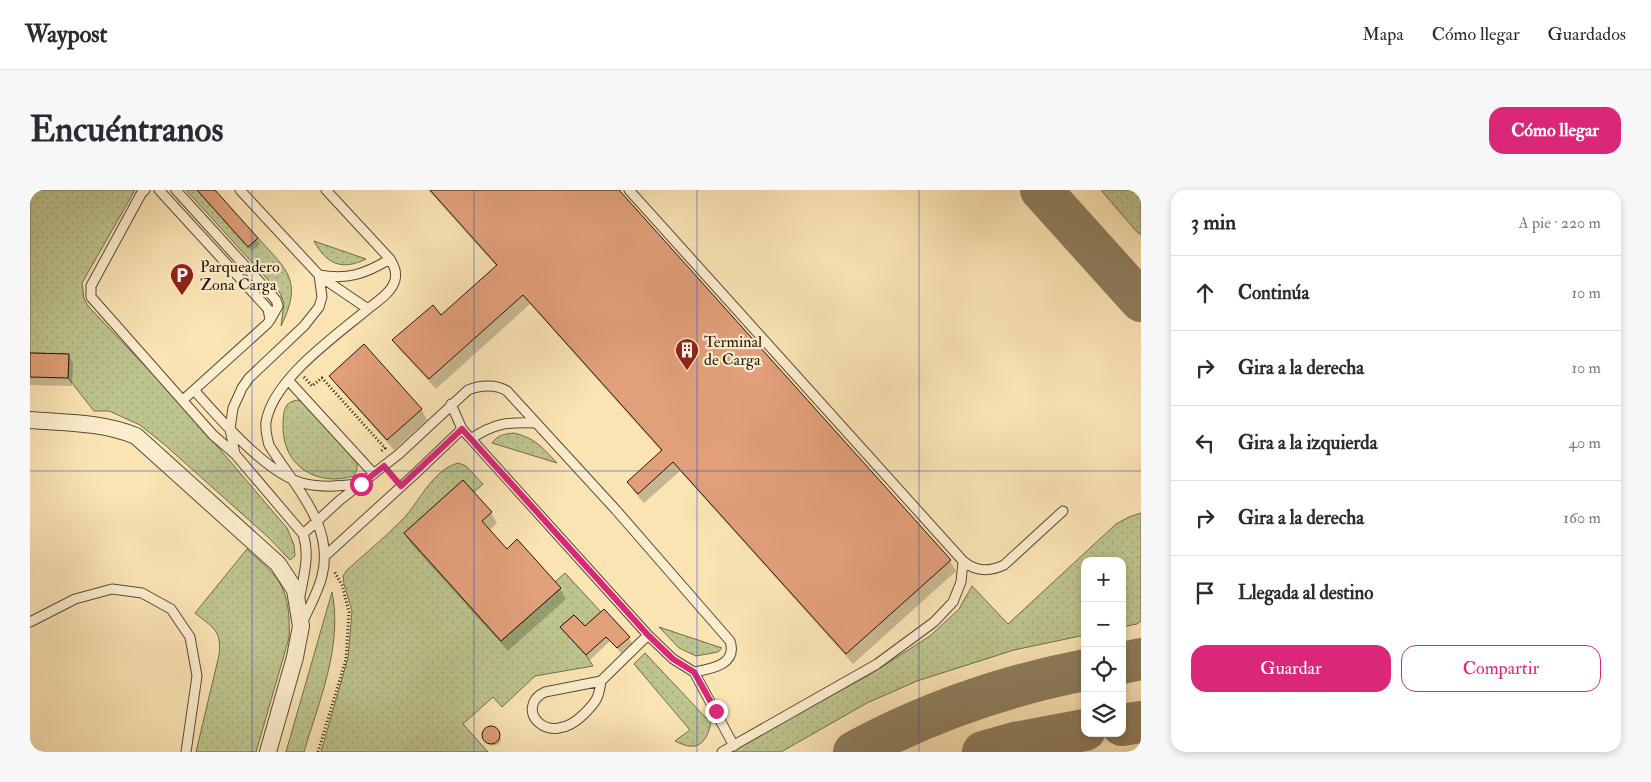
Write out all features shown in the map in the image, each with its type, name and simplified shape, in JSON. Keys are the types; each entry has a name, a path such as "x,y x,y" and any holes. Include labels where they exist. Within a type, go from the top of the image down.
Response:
{"street":[{"path":"30,420 69,424 95,424 117,428 136,436 278,564 295,590 301,626 295,657 268,752"}],"lane":[{"path":"159,190 268,309 270,320"},
{"path":"176,190 276,300 278,306 270,320 183,400"},
{"path":"240,190 319,275 368,309"},
{"path":"301,626 322,577 325,555 322,533 309,504 269,445 266,434 266,422 274,401 297,370 385,295 395,282 394,267 390,259 326,190"},
{"path":"629,190 971,567 981,570 994,570 1004,565 1062,511"},
{"path":"143,192 91,286 90,291 94,302 213,435 235,454 303,534 307,560 298,603"},
{"path":"319,275 340,278 356,276 390,259"},
{"path":"235,454 230,429 233,408 242,388 249,378 304,326 319,307 322,297 319,275"},
{"path":"288,380 374,474"},
{"path":"303,534 384,466 468,390 475,387 501,387 507,391 616,510 730,641 732,647 731,654 721,664 714,669 694,672"},
{"path":"194,390 230,429 276,470 291,479 328,487 361,484"},
{"path":"451,404 462,429 470,439 648,635 673,659 694,672 734,746"},
{"path":"470,439 489,427 508,422 535,423"},
{"path":"325,555 462,429"},
{"path":"722,752 877,664 934,622 953,602 961,582 964,561"},
{"path":"30,622 75,599 112,589 142,593 171,609 190,637 197,676 186,752"},
{"path":"601,681 600,695 595,703 572,724 557,730 548,728 535,718 532,706 537,695 601,681 648,635"}],"path":[{"path":"297,370 312,386 322,378 384,448 375,457 384,466"},
{"path":"318,752 346,658 349,612 342,585 325,555"}],"green space":[{"path":"30,190 135,190 82,283 84,299 89,307 182,405 287,528 294,545 295,556 290,560 269,538 140,425 109,411 94,411 68,378 69,354 30,353"},
{"path":"186,190 197,190 248,247 258,238 284,268 289,277 291,298 288,311 281,326 284,303 280,293"},
{"path":"1101,190 1141,190 1141,235 1136,231"},
{"path":"314,241 366,259 357,263 342,265 336,263 324,255"},
{"path":"298,400 305,404 357,463 354,476 328,479 305,471 296,463 289,453 285,441 283,422 287,405"},
{"path":"514,433 533,440 557,463 492,443 501,435"},
{"path":"458,463 466,466 483,484 474,492 463,480 404,533 501,641 561,588 555,582 565,573 601,612 585,626 574,615 560,627 586,655 593,666 535,676 502,707 493,697 463,724 488,752 321,752 348,658 352,611 343,576 347,570 402,520 441,472"},
{"path":"1141,513 1141,621 1137,624 1126,626 1126,557 1081,557 1081,636 1014,650 917,681 867,703 781,752 729,752 869,675 930,636 959,609 972,586 1008,624 1116,524"},
{"path":"247,549 271,572 282,586 288,608 289,638 256,752 196,752 220,647 215,630 195,613"},
{"path":"332,592 335,612 334,633 328,673 304,752 286,752"},
{"path":"659,627 722,648 718,652 696,656 679,648"},
{"path":"645,653 706,718 710,715 708,734 699,745 690,746 675,741 690,730 634,664"}],"building":[{"path":"197,190 215,190 258,238 248,247"},
{"name":"Terminal de Carga","path":"430,190 619,190 951,560 846,654 673,462 638,494 627,482 662,450 523,295 429,379 392,340 433,305 441,315 497,265"},
{"path":"364,344 422,409 387,440 329,376"},
{"path":"30,353 69,354 68,378 30,377"},
{"path":"463,480 492,512 482,521 507,549 517,539 561,588 501,641 404,533"},
{"path":"604,609 630,637 617,648 606,637 586,655 560,627 574,615 585,626"},
{"path":"491,726 499,731 500,735 495,743 491,744 483,739 482,735 487,727"}],"taxiway":[{"path":"1041,190 1141,301"},
{"path":"1126,662 1141,659"},
{"path":"854,752 910,725 966,702 995,692 1081,671"},
{"path":"1126,724 1141,722"},
{"path":"983,752 1015,743 1081,731"}],"place":[{"name":"Parqueadero Zona Carga","path":"182,296"},
{"name":"Terminal de Carga","path":"687,371"}],"route":[{"path":"361,484 384,466 401,486 462,429 648,635 673,659 694,672 716,711"}]}
